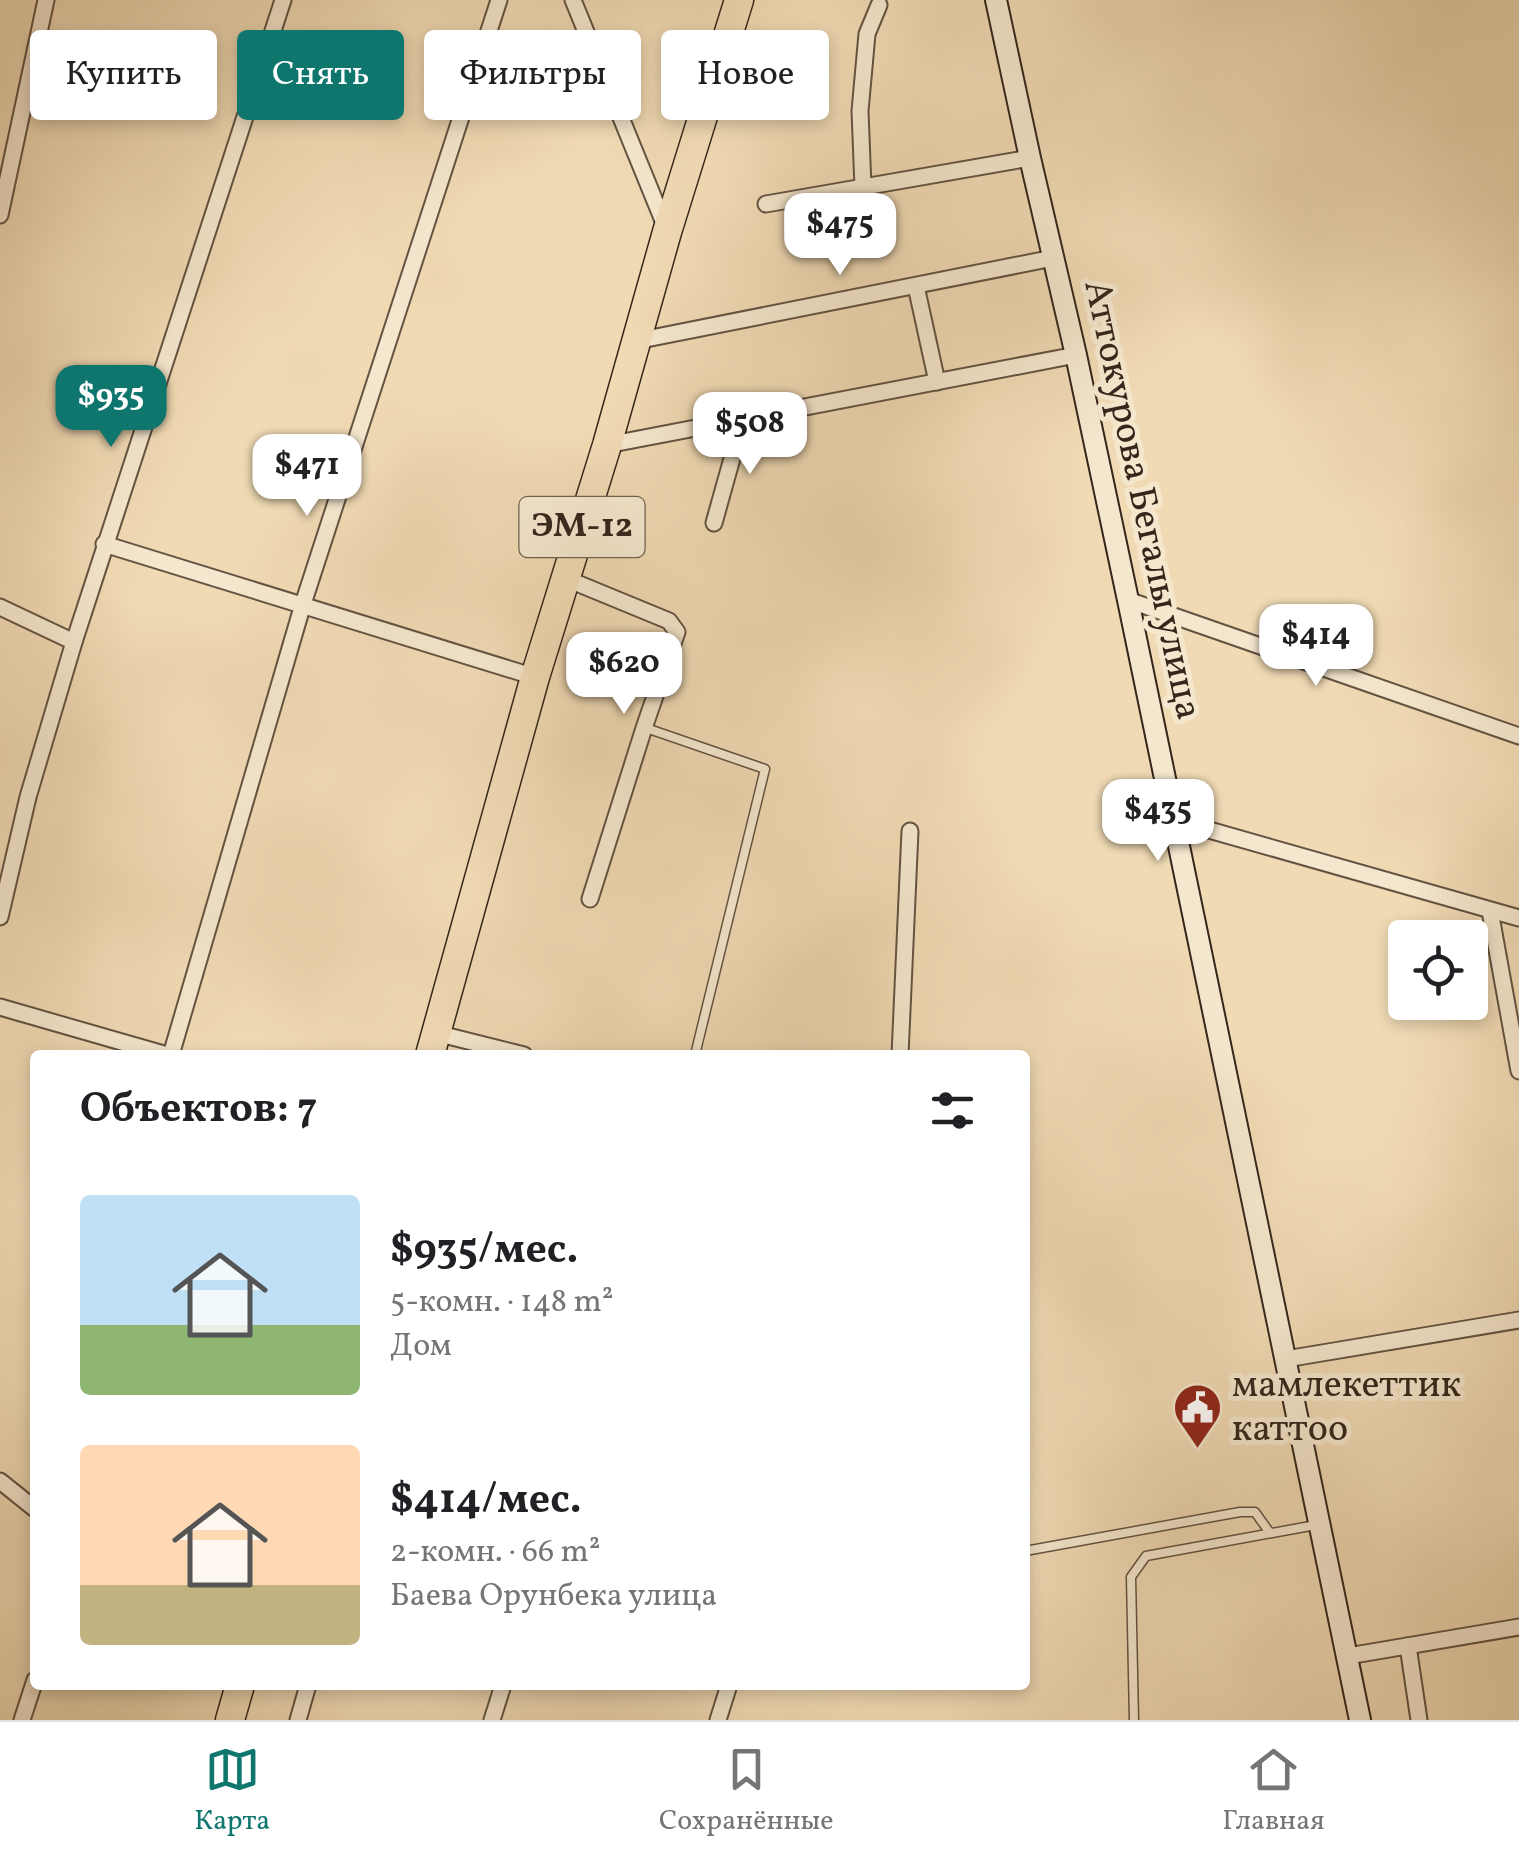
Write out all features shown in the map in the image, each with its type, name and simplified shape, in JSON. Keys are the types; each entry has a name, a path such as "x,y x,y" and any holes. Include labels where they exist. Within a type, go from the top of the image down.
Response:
{"highway":[{"name":"ЭМ-12","path":"433,1044 535,677 739,0"},
{"path":"230,1720 239,1690"}],"main road":[{"name":"Аттокурова Бегалы улица","path":"996,0 1128,600 1360,1720"}],"street":[{"path":"0,215 46,0"},
{"path":"0,916 28,798 104,544 283,0"},
{"path":"170,1050 303,604 499,0"},
{"path":"572,0 667,232"},
{"path":"864,187 860,111 867,34 879,5"},
{"path":"766,204 1030,158"},
{"path":"636,341 1053,258"},
{"path":"916,286 938,382"},
{"path":"607,445 1076,355"},
{"path":"714,524 743,419"},
{"path":"104,544 535,677"},
{"path":"567,579 669,620 677,632 590,898"},
{"path":"1128,600 1519,736"},
{"path":"0,607 74,642"},
{"path":"1174,820 1519,918"},
{"path":"900,1050 910,831"},
{"path":"1490,910 1519,1071"},
{"path":"0,1007 151,1050"},
{"path":"433,1044 482,1050"},
{"path":"1286,1359 1519,1320"},
{"path":"0,1481 30,1505"},
{"path":"1348,1656 1519,1628"},
{"path":"1408,1646 1419,1720"},
{"path":"22,1720 32,1690"},
{"path":"298,1720 307,1690"},
{"path":"492,1720 501,1690"},
{"path":"718,1720 728,1690"}],"lane":[{"path":"644,728 765,769 696,1050"},
{"path":"1030,1550 1240,1512 1256,1512 1270,1533"},
{"path":"1134,1720 1131,1577 1146,1556 1320,1524"}],"place":[{"name":"мамлекеттик каттоо","path":"1197,1450"}]}
